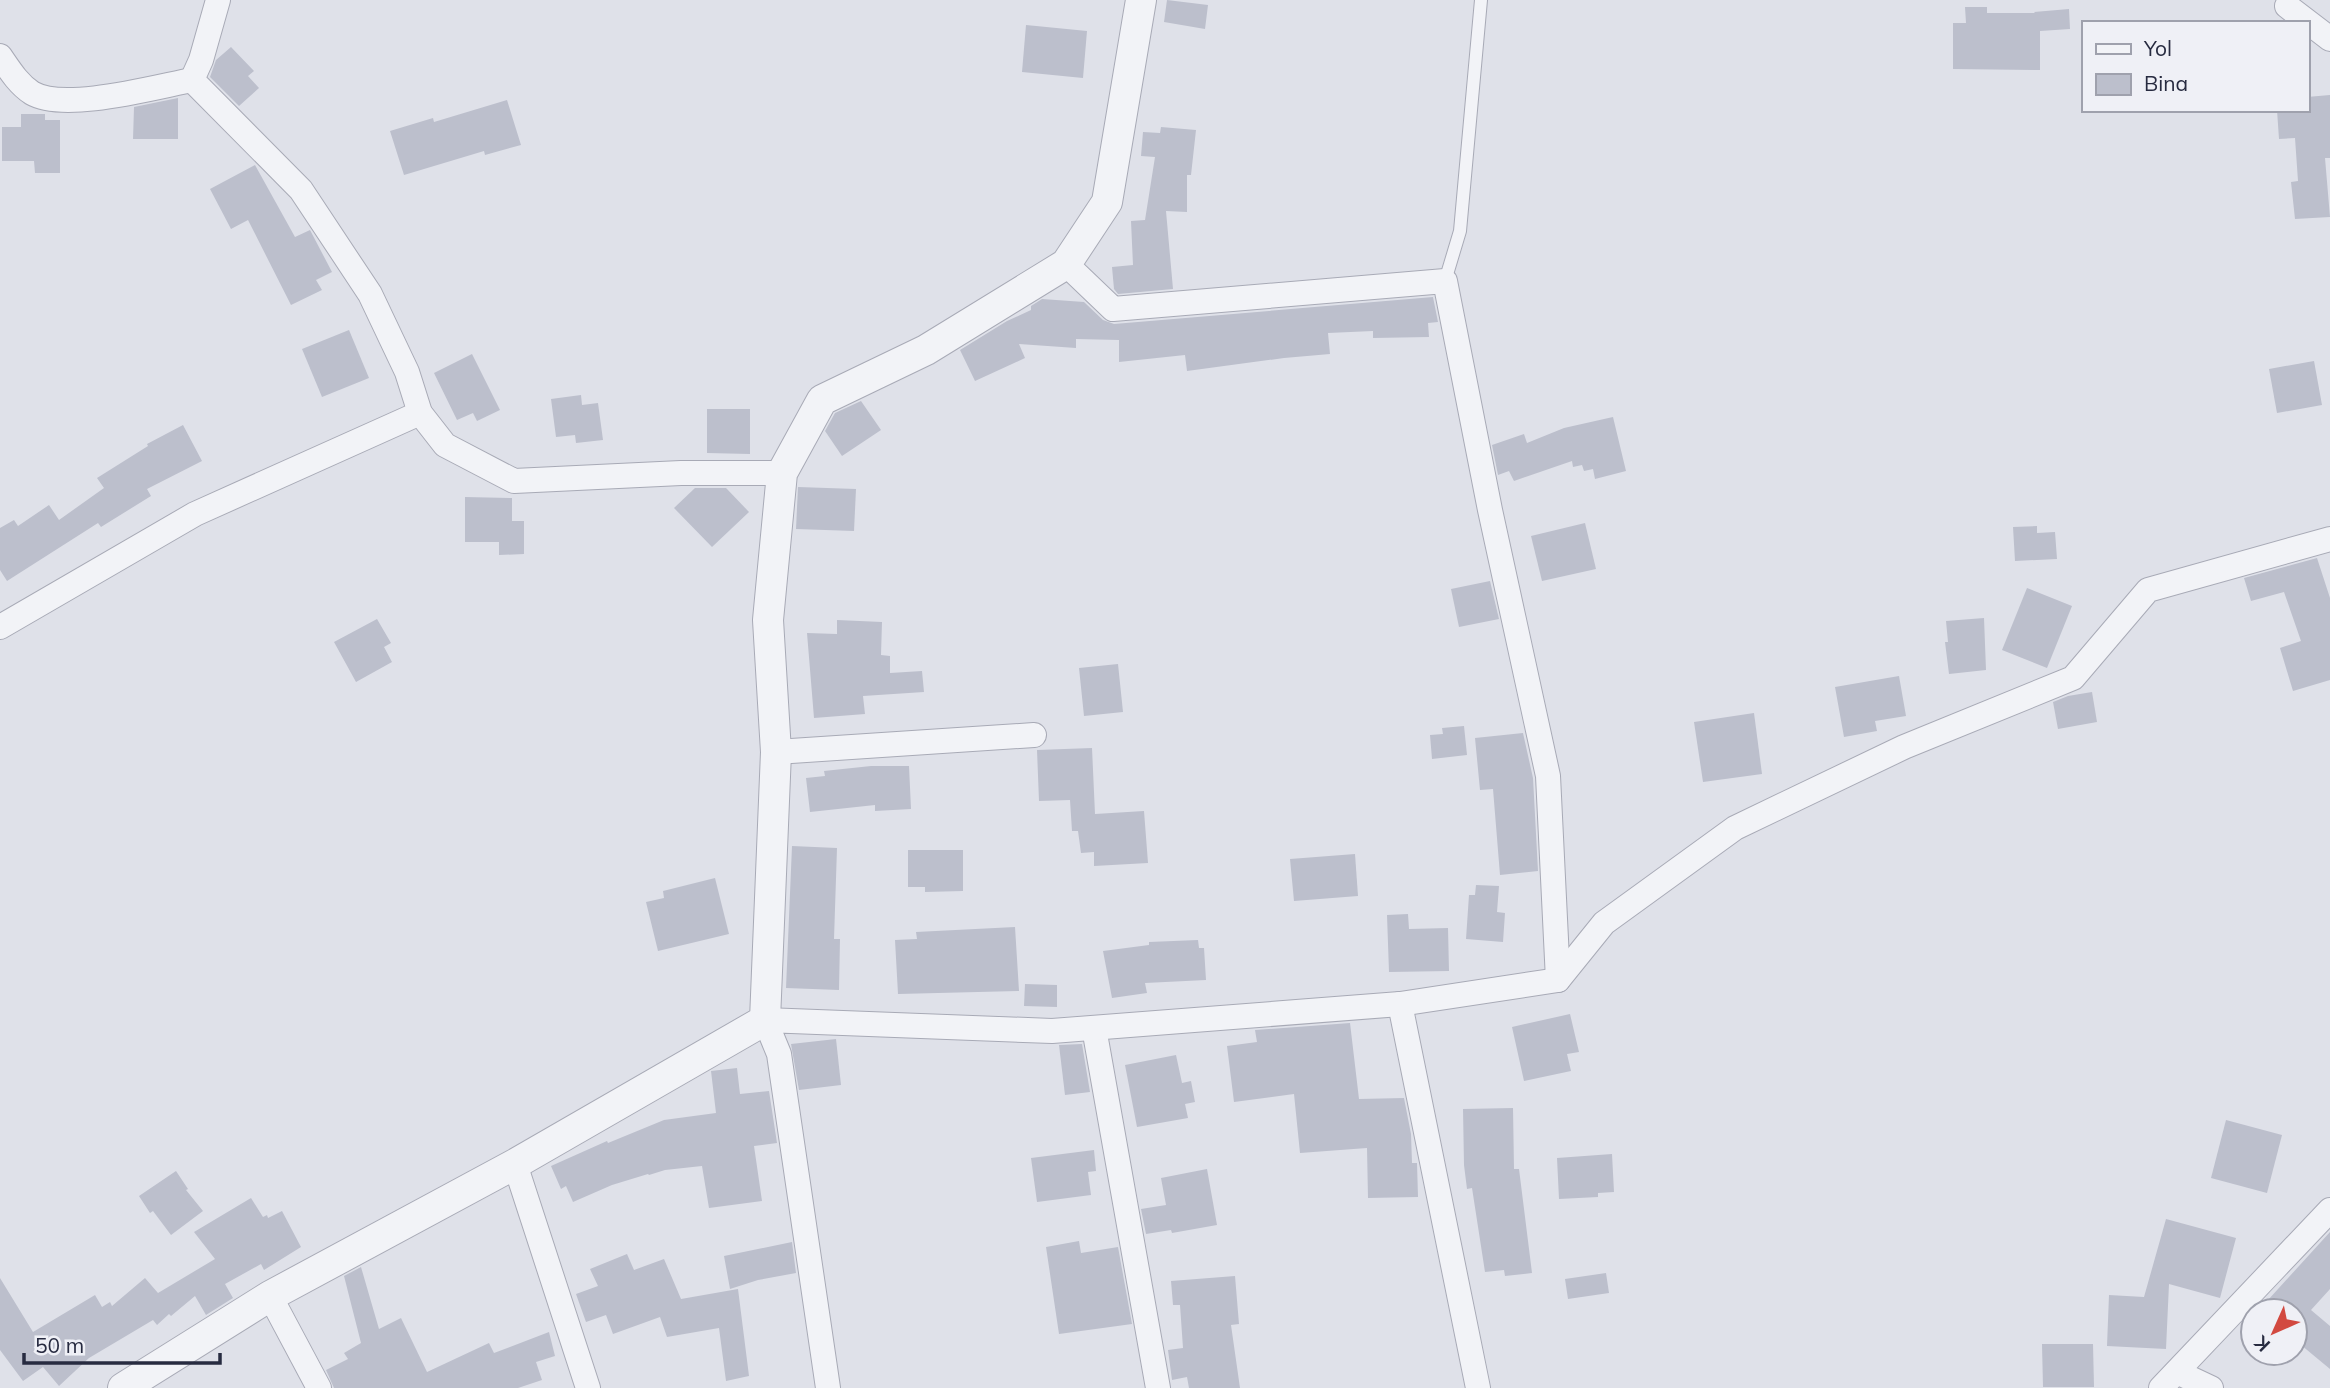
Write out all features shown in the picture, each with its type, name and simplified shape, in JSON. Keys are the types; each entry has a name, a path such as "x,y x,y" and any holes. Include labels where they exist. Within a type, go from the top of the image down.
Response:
{"street":[{"path":"192,80 201,60 218,0"},
{"path":"828,1388 779,1054 765,1020 776,752 768,620 782,473 822,400 926,351 1066,264 1107,202 1141,0"},
{"path":"2287,6 2307,21"},
{"path":"2309,23 2330,39"},
{"path":"0,56 17,79 33,93 50,99 78,101 192,80"},
{"path":"192,80 301,190 370,294 407,372 420,412 445,445 514,481 681,473 782,473"},
{"path":"1066,264 1113,309 1445,281 1490,510 1548,776 1558,980"},
{"path":"0,627 194,514 420,412"},
{"path":"122,1388 270,1296 515,1164 765,1020 1052,1031 1400,1004 1558,980 1604,923 1735,828 1904,747 2073,678 2148,590 2330,539"},
{"path":"776,752 1034,735"},
{"path":"1400,1004 1478,1388"},
{"path":"1094,1028 1158,1388"},
{"path":"515,1164 588,1388"},
{"path":"2169,1380 2330,1210"},
{"path":"270,1296 319,1388"},
{"path":"2169,1380 2211,1388"}],"lane":[{"path":"1445,281 1460,231 1482,0"}],"building":[{"path":"1167,0 1208,5 1205,29 1164,22"},
{"path":"1965,7 1987,7 1987,13 2035,13 2069,9 2070,29 2040,31 2040,70 1953,69 1953,23 1966,23"},
{"path":"1026,25 1087,31 1083,78 1022,72"},
{"path":"231,47 254,71 248,76 259,88 239,106 210,77 216,60"},
{"path":"2330,95 2330,158 2325,158 2330,217 2295,219 2291,182 2298,181 2295,138 2279,139 2277,112 2309,112 2309,97"},
{"path":"178,98 178,139 133,139 134,107"},
{"path":"507,100 521,145 485,155 484,151 404,175 390,131 433,118 434,122"},
{"path":"21,114 45,114 45,120 60,120 60,173 35,173 34,161 2,161 2,127 21,127"},
{"path":"1161,127 1196,130 1191,175 1187,175 1187,212 1166,211 1173,289 1118,294 1114,289 1112,267 1133,265 1131,221 1145,220 1155,157 1141,156 1143,132 1160,133"},
{"path":"255,165 295,237 310,230 332,272 316,280 322,290 291,305 248,220 231,229 210,189"},
{"path":"1433,297 1438,322 1428,323 1429,337 1373,338 1373,331 1328,333 1330,354 1187,371 1185,355 1119,362 1119,340 1076,339 1076,348 1019,344 1025,358 975,381 960,350 1007,321 1031,310 1031,306 1042,299 1084,302 1103,320 1114,324"},
{"path":"349,330 369,378 322,397 302,349"},
{"path":"472,354 500,410 477,421 473,413 457,420 434,373"},
{"path":"2314,361 2322,405 2277,413 2269,369"},
{"path":"581,395 582,405 598,403 603,440 576,443 575,435 556,437 551,399"},
{"path":"861,401 881,430 842,456 825,431 835,413"},
{"path":"707,409 750,409 750,454 707,453"},
{"path":"1613,417 1626,471 1595,479 1593,469 1584,471 1582,465 1573,467 1572,461 1514,481 1509,471 1498,475 1492,445 1524,434 1527,443 1564,428"},
{"path":"183,425 202,461 147,489 151,496 101,527 98,523 7,581 0,570 0,528 14,520 18,526 49,505 59,520 104,488 97,478 148,446 147,444"},
{"path":"798,487 856,489 854,531 796,529"},
{"path":"695,488 726,488 749,512 712,547 674,508"},
{"path":"465,497 512,498 512,521 524,521 524,554 499,555 499,542 465,542"},
{"path":"1585,523 1596,569 1542,581 1531,536"},
{"path":"2037,526 2037,533 2055,532 2057,559 2015,561 2013,527"},
{"path":"2317,558 2330,598 2330,680 2293,691 2280,648 2301,641 2284,592 2251,601 2244,578"},
{"path":"1490,581 1499,619 1459,627 1451,589"},
{"path":"2027,588 2072,606 2047,668 2002,650"},
{"path":"1984,618 1986,670 1949,674 1945,642 1948,642 1946,621"},
{"path":"377,619 391,643 384,647 392,662 356,682 334,642"},
{"path":"837,620 882,622 881,655 890,656 890,673 922,671 924,692 863,696 865,714 814,718 807,633 837,634"},
{"path":"1118,664 1123,712 1084,716 1079,668"},
{"path":"1899,676 1906,716 1875,721 1877,731 1844,737 1835,687"},
{"path":"2092,692 2097,722 2058,729 2053,702"},
{"path":"1754,713 1762,774 1703,782 1694,722"},
{"path":"1464,726 1467,755 1432,759 1430,735 1443,734 1442,728"},
{"path":"1523,733 1533,778 1538,871 1500,875 1493,789 1480,790 1475,738"},
{"path":"1092,748 1095,814 1144,811 1148,863 1094,866 1094,852 1081,853 1078,831 1072,831 1070,800 1039,801 1037,750"},
{"path":"871,766 909,766 911,809 875,811 875,805 810,812 806,778 825,776 824,771"},
{"path":"792,846 837,848 834,939 840,939 839,990 786,988"},
{"path":"908,850 963,850 963,891 925,892 925,887 908,887"},
{"path":"1355,854 1358,896 1294,901 1290,859"},
{"path":"715,878 729,934 658,951 646,902 664,898 663,891"},
{"path":"1476,885 1499,886 1497,912 1505,913 1503,942 1466,939 1469,895 1475,895"},
{"path":"1408,914 1409,929 1448,928 1449,971 1389,972 1387,915"},
{"path":"1015,927 1019,991 898,994 895,940 917,939 916,932"},
{"path":"1198,940 1199,948 1204,948 1206,980 1145,983 1147,993 1112,998 1103,951 1149,945 1149,942"},
{"path":"1025,984 1057,985 1057,1007 1024,1006"},
{"path":"1570,1014 1579,1052 1567,1054 1571,1071 1524,1081 1512,1027"},
{"path":"1350,1023 1359,1099 1404,1098 1411,1134 1412,1163 1417,1163 1418,1197 1368,1198 1367,1148 1300,1153 1294,1094 1234,1102 1227,1046 1257,1042 1255,1030"},
{"path":"836,1039 841,1085 799,1090 791,1044"},
{"path":"1082,1044 1090,1092 1065,1095 1059,1045"},
{"path":"1176,1055 1182,1083 1191,1081 1195,1102 1185,1104 1188,1118 1137,1127 1125,1065"},
{"path":"737,1068 740,1094 769,1091 777,1143 754,1146 762,1201 709,1208 702,1166 648,1174 612,1185 573,1202 566,1186 561,1189 551,1166 664,1120 716,1113 711,1071"},
{"path":"1513,1108 1514,1169 1519,1169 1532,1273 1505,1276 1504,1270 1485,1272 1472,1188 1467,1189 1463,1109"},
{"path":"2226,1120 2282,1135 2267,1193 2211,1178"},
{"path":"1094,1150 1096,1171 1088,1172 1091,1195 1037,1202 1031,1158"},
{"path":"1612,1154 1614,1192 1598,1193 1598,1197 1559,1199 1557,1158"},
{"path":"1207,1169 1217,1225 1172,1233 1171,1230 1146,1234 1141,1209 1166,1205 1161,1178"},
{"path":"176,1171 188,1189 186,1190 203,1211 171,1235 153,1211 150,1213 139,1196"},
{"path":"251,1198 263,1217 267,1215 268,1218 282,1211 301,1247 264,1270 261,1264 225,1284 233,1298 206,1315 195,1296 157,1325 153,1320 89,1358 59,1386 43,1367 23,1381 0,1350 0,1278 33,1332 95,1295 102,1307 110,1302 112,1306 145,1278 158,1293 215,1259 194,1232"},
{"path":"2166,1219 2236,1238 2220,1298 2169,1284 2166,1349 2107,1346 2109,1295 2144,1297"},
{"path":"2330,1232 2330,1289 2311,1310 2330,1326 2330,1369 2309,1352 2309,1297 2271,1297"},
{"path":"1079,1241 1081,1253 1118,1247 1132,1324 1059,1334 1046,1247"},
{"path":"792,1242 796,1273 758,1280 730,1289 724,1256"},
{"path":"627,1254 634,1270 664,1259 681,1299 738,1289 749,1376 726,1381 719,1328 667,1337 660,1317 613,1334 606,1315 586,1322 576,1294 598,1286 590,1269"},
{"path":"361,1267 379,1329 401,1318 427,1372 489,1343 494,1353 549,1332 555,1356 536,1362 542,1380 518,1388 334,1388 326,1370 348,1359 344,1353 361,1343 344,1276"},
{"path":"1606,1273 1609,1293 1568,1299 1565,1279"},
{"path":"1235,1276 1239,1324 1231,1325 1240,1388 1189,1388 1187,1377 1172,1380 1168,1350 1183,1348 1180,1305 1173,1305 1171,1281"},
{"path":"2042,1344 2093,1344 2094,1387 2043,1387"}]}
